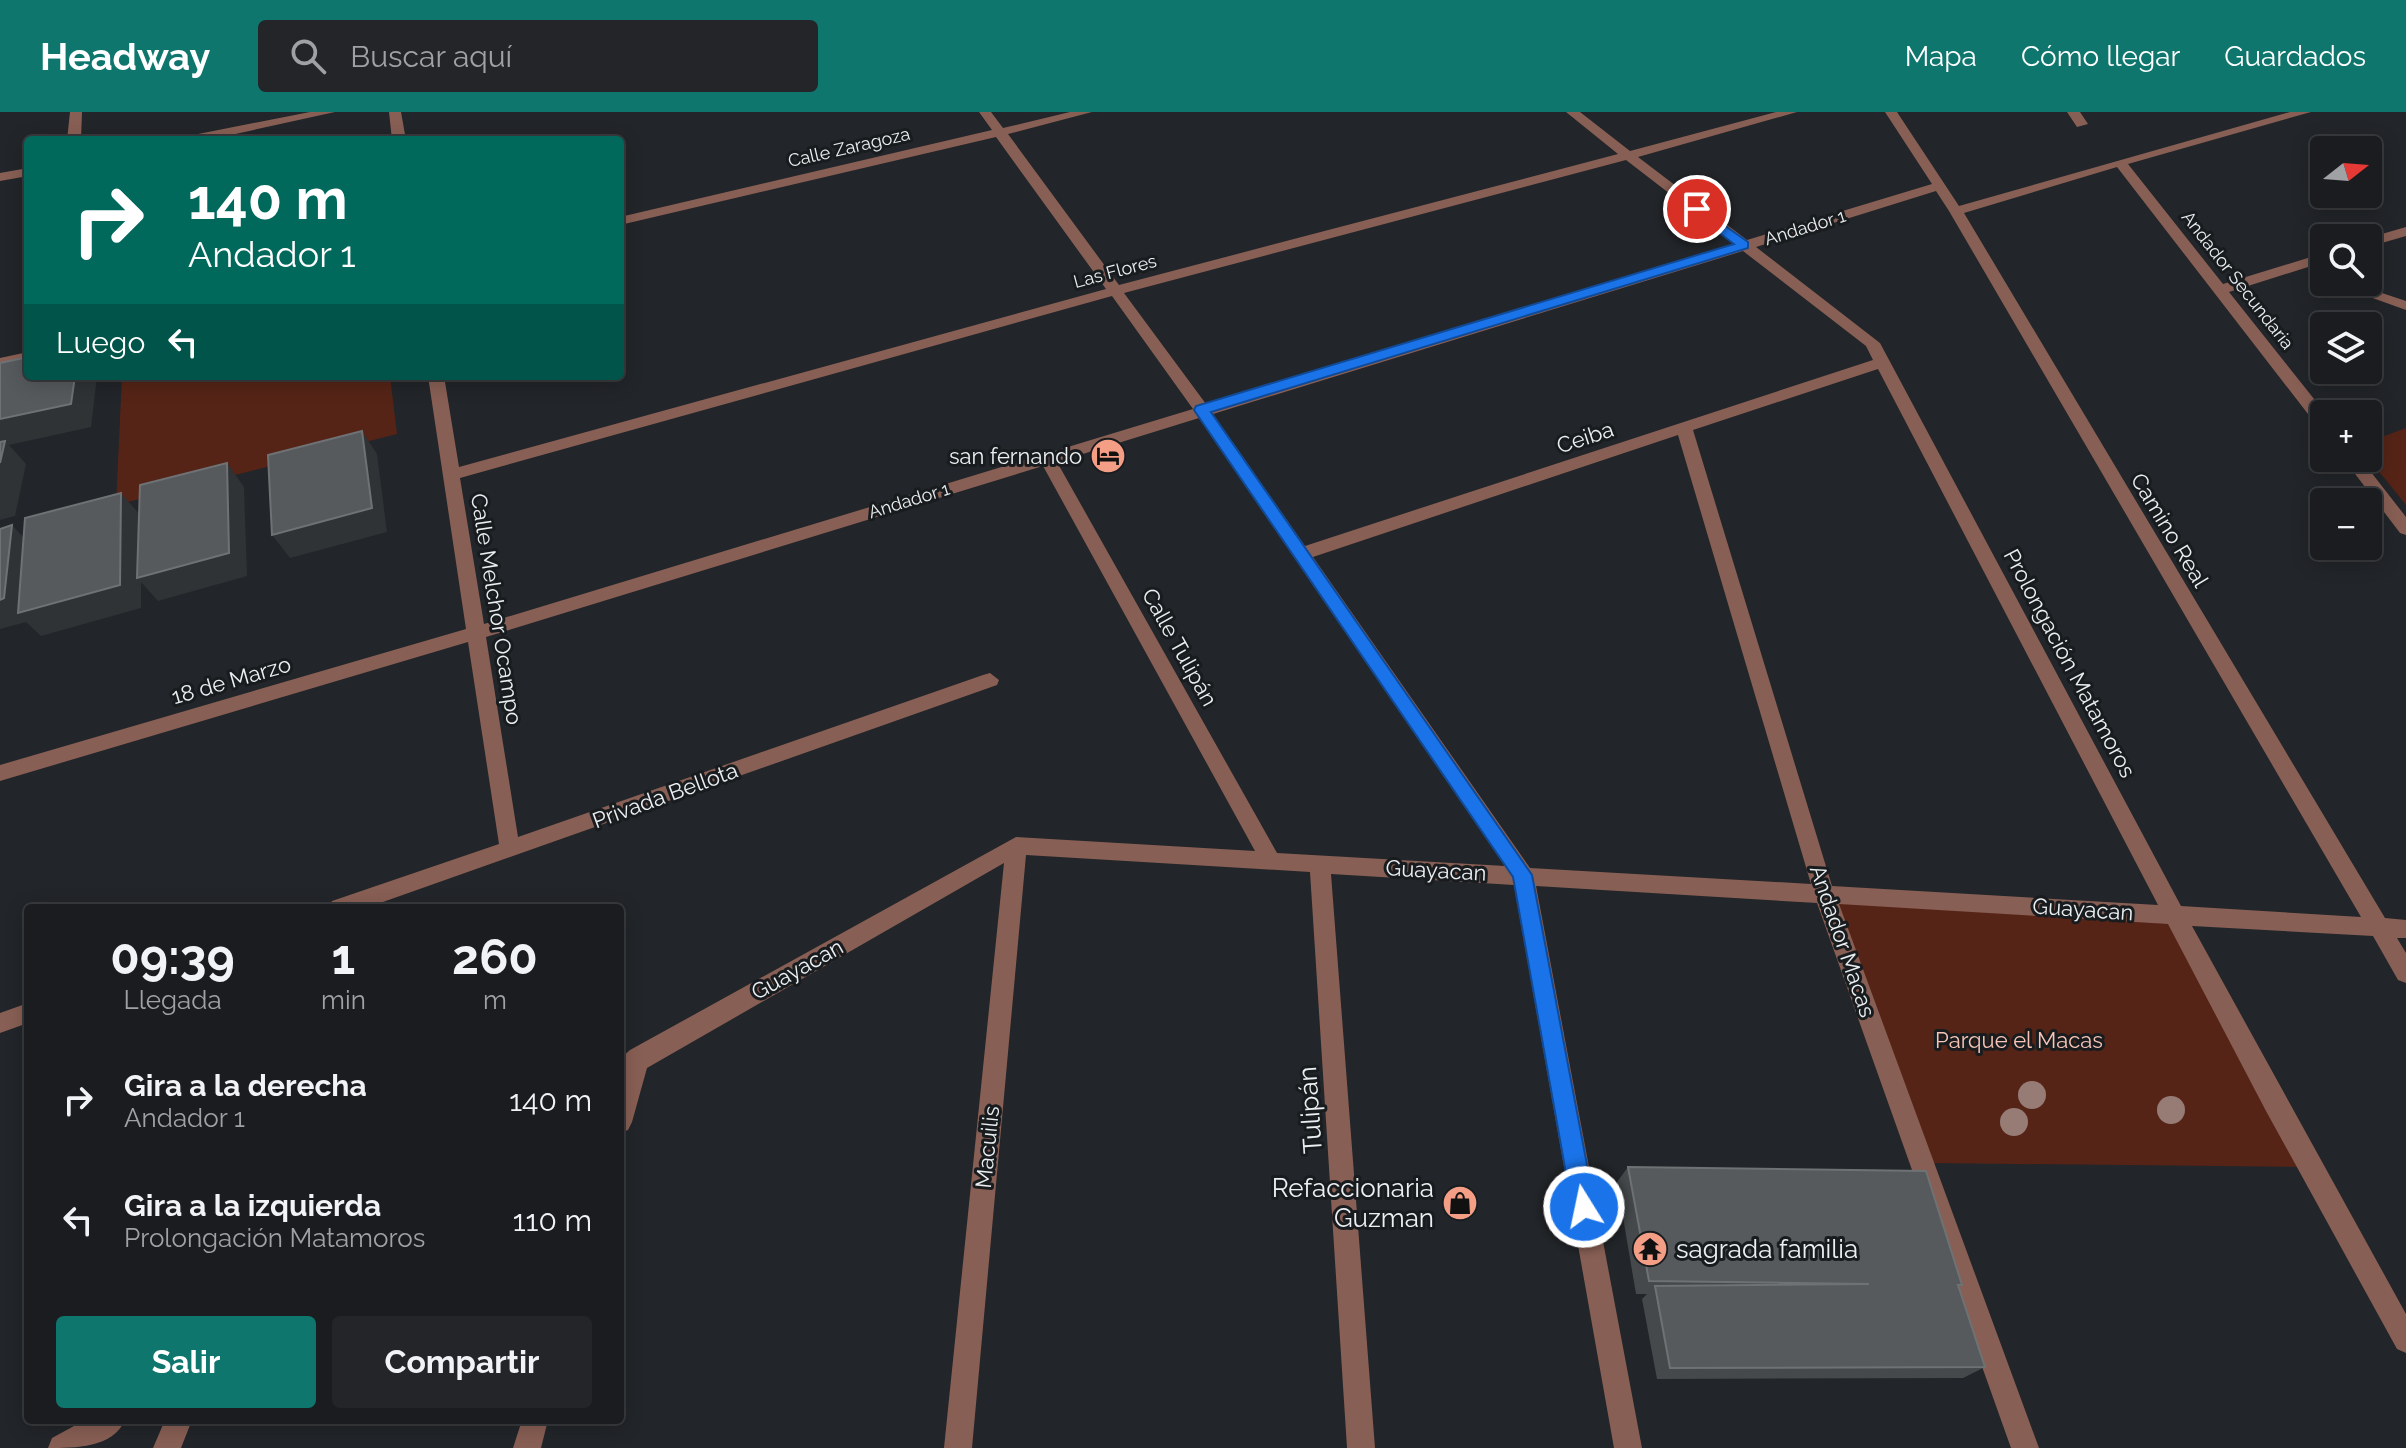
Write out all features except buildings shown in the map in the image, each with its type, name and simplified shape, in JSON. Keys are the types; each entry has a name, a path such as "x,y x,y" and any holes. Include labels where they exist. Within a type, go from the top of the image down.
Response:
{"street":[{"path":"74,136 76,112"},
{"path":"208,136 329,112"},
{"path":"395,112 398,136"},
{"path":"985,112 1202,410 1523,875 1628,1448"},
{"name":"Calle Zaragoza","path":"624,220 1086,112"},
{"name":"Prolongación Matamoros","path":"1572,112 1872,343 2274,1103 2406,1340"},
{"name":"Las Flores","path":"451,475 1115,291 1791,112"},
{"name":"Camino Real","path":"1891,112 1956,211 2406,973"},
{"path":"2073,112 2082,124"},
{"path":"1956,211 2305,112"},
{"name":"Andador Secundaria","path":"2120,162 2310,405"},
{"path":"0,177 24,173"},
{"name":"Andador 1","path":"476,633 1940,186"},
{"path":"2382,239 2406,231"},
{"path":"2220,290 2310,261"},
{"path":"2292,267 2310,273"},
{"path":"2376,296 2406,306"},
{"path":"0,363 24,358"},
{"name":"Ceiba","path":"1301,554 1882,362"},
{"name":"Calle Melchor Ocampo","path":"437,380 510,850"},
{"name":"Andador Macas","path":"1684,427 1824,893 2025,1448"},
{"name":"Calle Tulipán","path":"1046,457 1271,861"},
{"path":"2362,472 2406,529"},
{"name":"18 de Marzo","path":"0,773 476,633"},
{"name":"Privada Bellota","path":"352,904 990,680"},
{"name":"Guayacan","path":"629,1064 1016,846 2406,929"},
{"name":"Macuilis","path":"958,1448 1016,846"},
{"name":"Tulipán","path":"1320,863 1361,1448"},
{"path":"0,1023 24,1014"},
{"path":"624,1096 629,1064"},
{"path":"62,1448 105,1424"},
{"path":"167,1448 177,1424"},
{"path":"527,1448 534,1424"}],"green space":[{"path":"122,380 390,380 397,434 116,505"},
{"path":"2406,428 2406,505 2379,472 2382,472 2382,437"},
{"name":"Parque el Macas","path":"1838,903 2172,924 2300,1167 1929,1163"}],"place":[{"name":"san fernando","path":"1108,456"},
{"name":"Refaccionaria Guzman","path":"1460,1203"},
{"name":"sagrada familia","path":"1650,1249"}],"route":[{"path":"1584,1207 1523,875 1202,410 1744,245 1697,209"}]}
